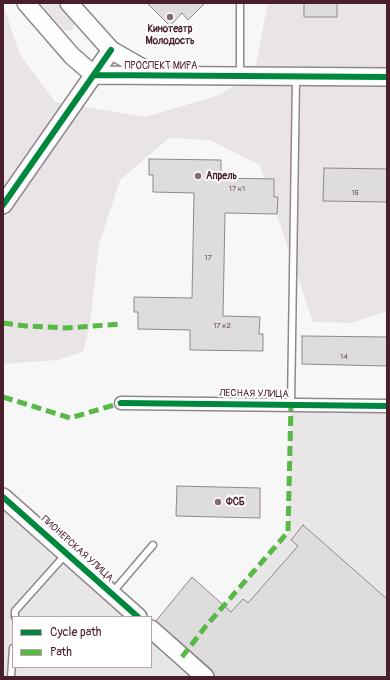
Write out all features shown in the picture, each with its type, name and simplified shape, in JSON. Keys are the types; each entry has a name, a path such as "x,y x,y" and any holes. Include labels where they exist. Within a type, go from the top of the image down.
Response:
{"street":[{"path":"26,3 72,56 94,75"},
{"path":"69,3 111,50 157,76"},
{"path":"3,205 111,50"},
{"name":"ПРОСПЕКТ МИРА","path":"94,75 387,78"},
{"name":"ЛЕСНАЯ УЛИЦА","path":"121,403 387,406"},
{"name":"ПИОНЕРСКАЯ УЛИЦА","path":"3,497 137,616"},
{"path":"152,630 205,677"}],"lane":[{"path":"240,3 240,76"},
{"path":"291,405 296,77"},
{"path":"112,594 153,545"},
{"path":"15,616 15,611 66,553"},
{"path":"11,677 12,662"}],"shaded area":[{"path":"40,3 59,3 75,22 73,29 66,31 63,29"},
{"path":"268,3 387,3 387,311 351,323 313,322 260,165 210,140 169,138 120,180 99,244 90,324 83,352 58,360 3,364 3,5 20,55 55,102 146,117 219,95 254,74"},
{"path":"291,405 387,406 387,677 3,677 3,497 137,616 12,616 12,668 152,668 152,630 182,657 206,626 288,533"}],"building":[{"name":"Кинотеатр Молодость","path":"147,3 205,3 188,20 182,13 170,26"},
{"path":"304,3 337,3 337,17 304,17"},
{"path":"149,159 221,160 221,178 274,179 274,197 278,197 277,214 225,213 223,316 260,317 259,334 263,334 263,351 190,350 190,330 138,329 138,312 134,312 134,297 192,298 194,193 153,192 153,175 149,175"},
{"path":"324,168 387,169 387,202 323,201"},
{"path":"302,336 387,337 387,366 302,364"},
{"name":"ФСБ","path":"177,486 260,488 260,518 176,516"},
{"path":"303,525 387,599 387,677 215,677 212,670 156,621 192,577 231,612 243,599 248,603 298,546 291,540"}],"marked path":[{"path":"3,323 66,328 122,324"},
{"path":"3,397 70,418 121,403"},
{"path":"182,657 206,626 288,532 291,405"}],"cycle path":[{"path":"3,205 111,50"},
{"path":"94,75 387,77"},
{"path":"121,403 387,406"},
{"path":"3,497 137,616"}],"place":[{"name":"Кинотеатр Молодость","path":"170,17"},
{"name":"Апрель","path":"198,176"},
{"name":"ФСБ","path":"218,502"}]}
